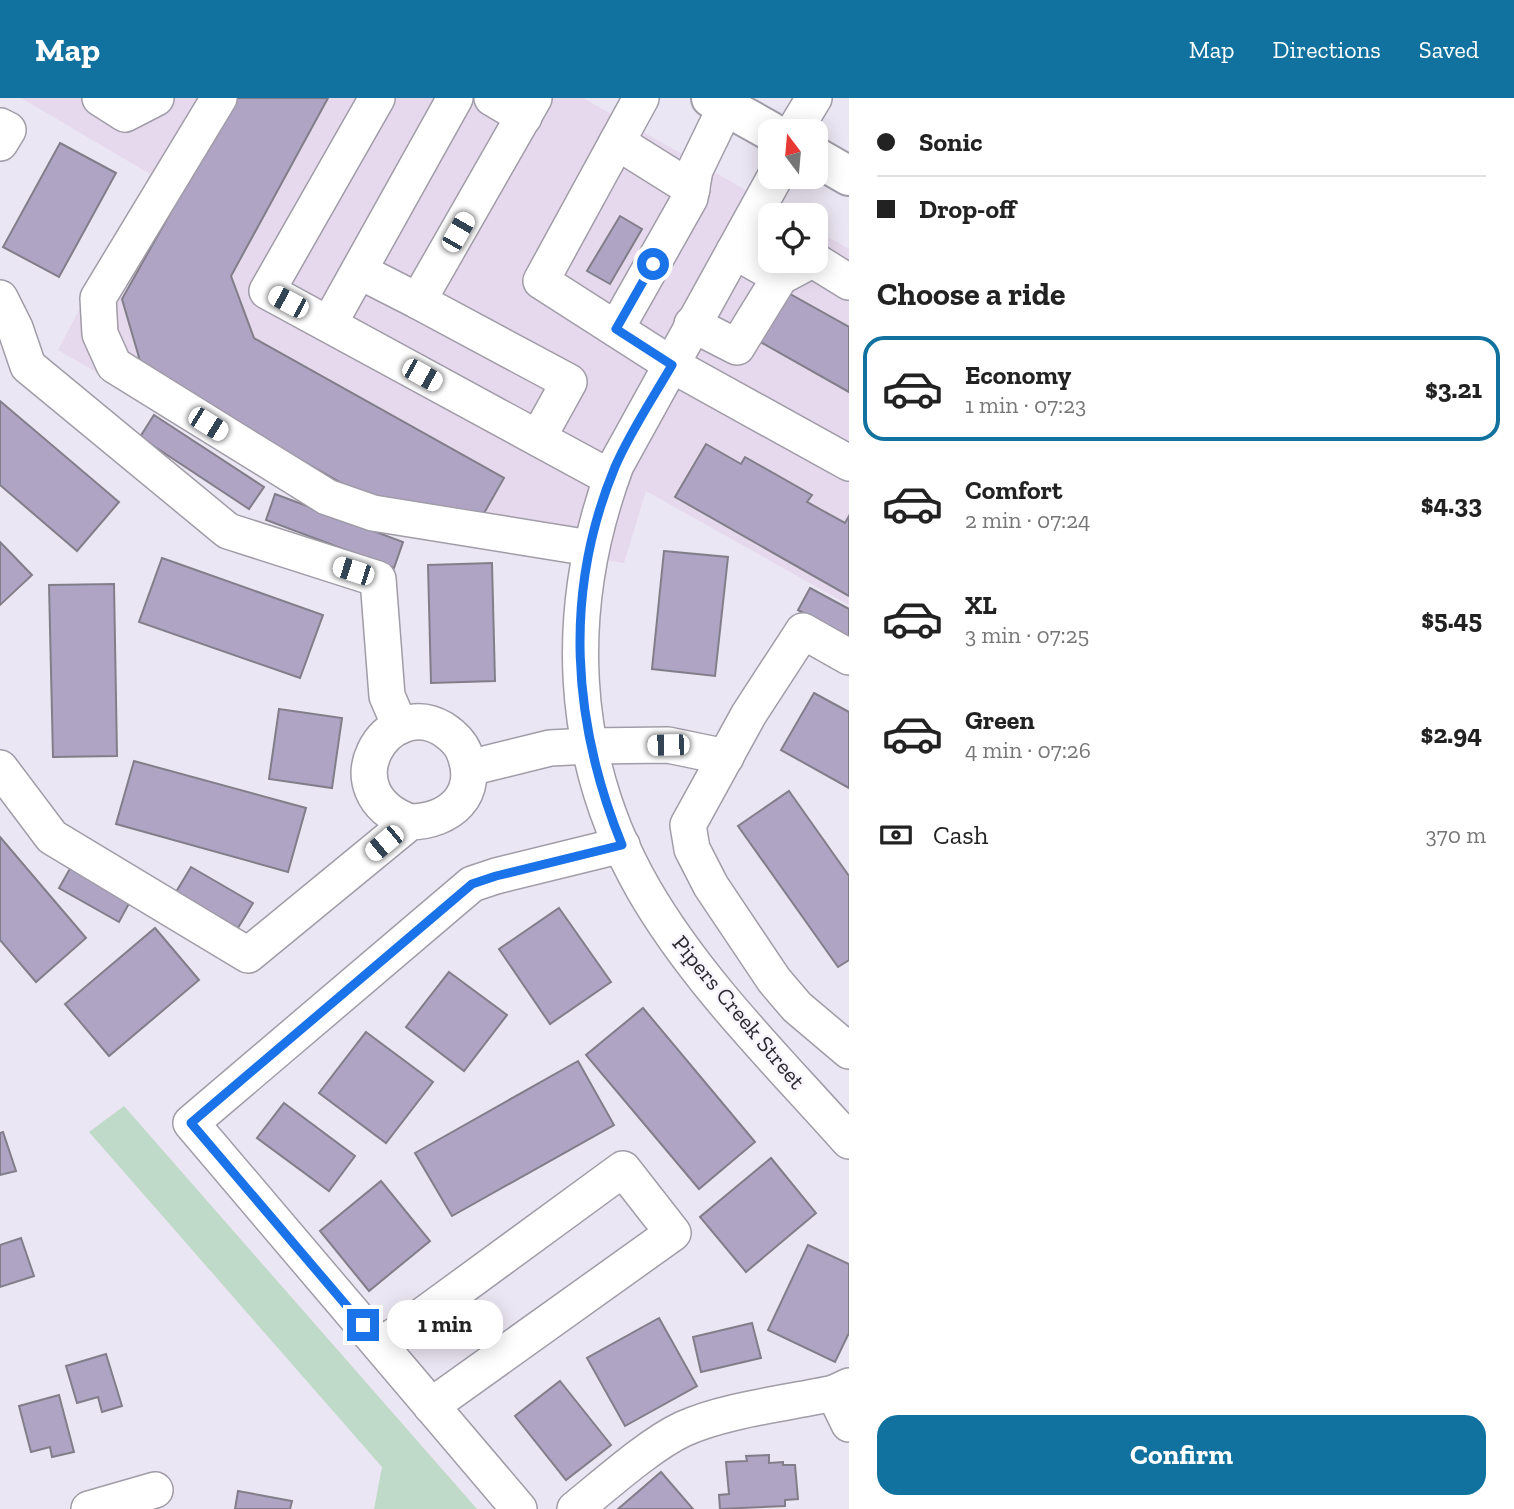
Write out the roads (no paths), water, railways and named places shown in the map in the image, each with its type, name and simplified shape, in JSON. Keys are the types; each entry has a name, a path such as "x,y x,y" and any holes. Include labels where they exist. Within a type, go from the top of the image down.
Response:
{"main road":[{"path":"718,102 758,124"},
{"path":"828,164 849,176"}],"street":[{"path":"100,98 125,114 156,98"},
{"path":"219,98 99,298 100,334 114,365 327,497 373,513 590,548"},
{"path":"377,98 267,291 611,478"},
{"path":"329,324 455,98"},
{"path":"418,301 529,107 492,98"},
{"path":"641,98 541,281 672,365 849,463"},
{"path":"801,119 814,98"},
{"path":"616,329 690,198 695,170 718,102"},
{"path":"0,126 8,130 0,143"},
{"path":"617,142 692,189"},
{"name":"Pipers Creek Street","path":"768,189 692,324 611,478 590,548 582,601 579,650 582,700 604,800 644,890 711,985 849,1141"},
{"path":"734,251 758,258"},
{"path":"828,269 849,282"},
{"path":"359,271 569,382 538,438"},
{"path":"728,396 737,347 792,273"},
{"path":"0,298 15,328 28,366 228,531 378,579 387,696 400,726"},
{"path":"692,324 737,347"},
{"path":"849,657 803,631 749,714 688,825 692,849 711,886 774,980 797,1007 849,1051"},
{"path":"418,722 437,726 453,736 464,750 469,768 467,786 459,803 445,815 428,821 410,821 393,815 379,803 371,787 369,769 374,751 385,736 400,726 418,722"},
{"path":"469,768 550,748 590,746 668,745 726,757"},
{"path":"0,768 52,837 248,955 410,821"},
{"path":"519,1509 191,1123 472,884 622,845"},
{"path":"381,1346 623,1169 673,1233 431,1406"},
{"path":"575,1509 682,1430 718,1418 841,1389 849,1424"},
{"path":"89,1509 155,1490"}]}
